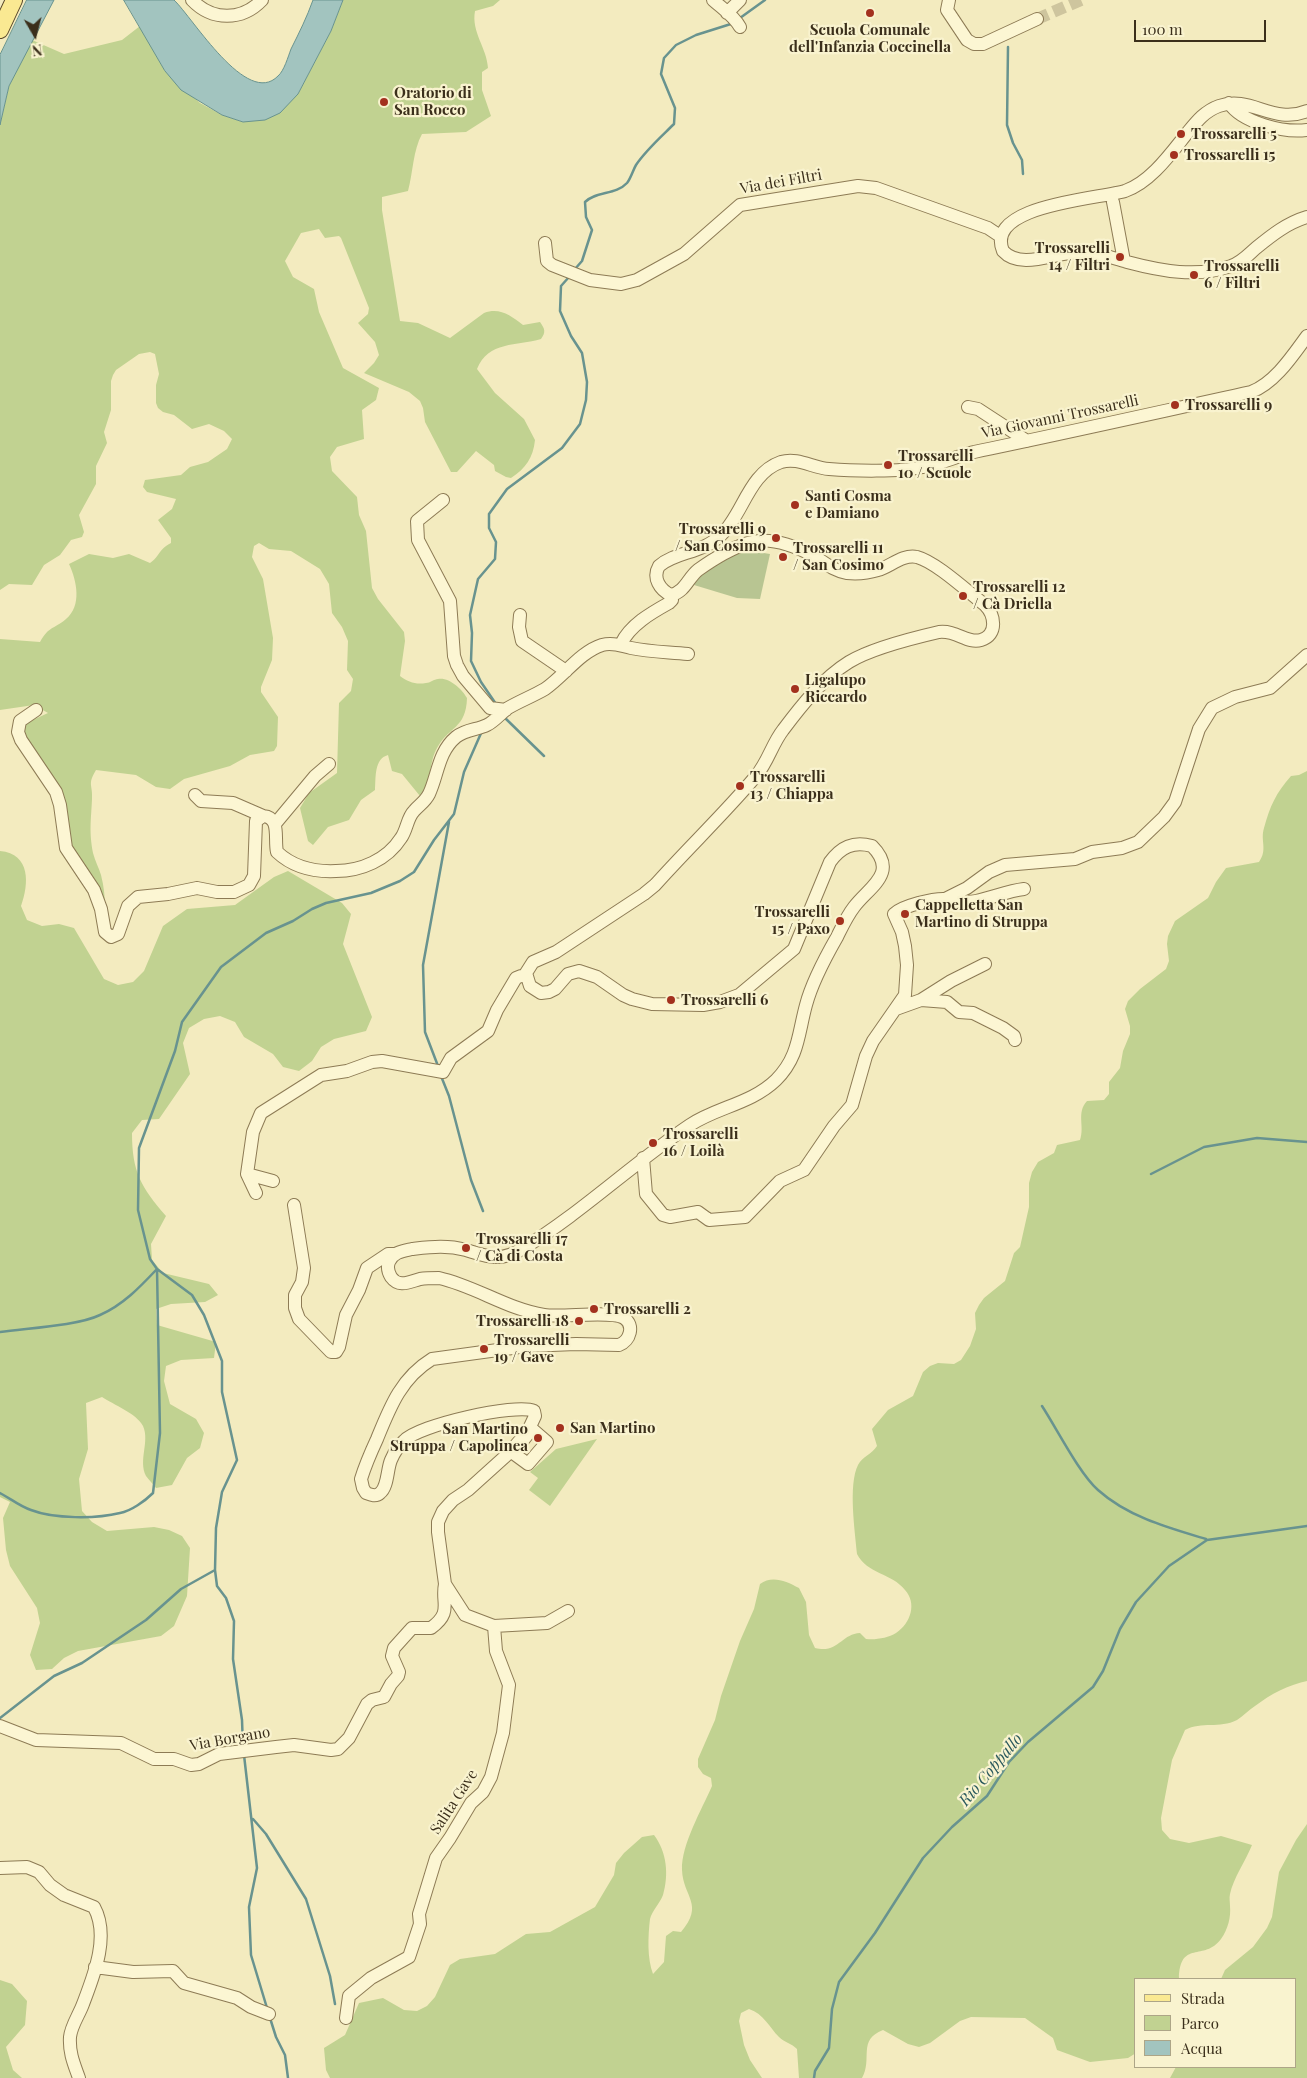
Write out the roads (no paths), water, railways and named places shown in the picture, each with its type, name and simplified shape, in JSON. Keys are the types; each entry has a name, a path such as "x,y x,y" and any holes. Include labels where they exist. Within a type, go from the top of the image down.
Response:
{"main road":[{"path":"0,30 14,0"}],"street":[{"path":"192,0 208,13 222,17 240,14 256,6 262,0"},
{"path":"713,0 734,19 740,0"},
{"path":"949,0 947,6 949,13 967,40 974,44 983,44 1037,19"},
{"path":"1307,111 1295,115 1280,116 1245,104 1229,103 1212,109 1204,114 1150,175 1135,187 1119,193 1033,210 1012,222 1000,236 1003,251 1017,260 1082,252 1094,253 1162,271 1183,273 1227,267 1239,262 1286,226 1307,217"},
{"path":"1229,103 1236,111 1275,129 1295,132 1307,130"},
{"name":"Via dei Filtri","path":"544,242 547,261 552,264 581,277 611,284 622,284 637,280 684,254 740,205 858,186 876,188 988,228 1000,236"},
{"path":"1113,202 1124,261"},
{"name":"Via Giovanni Trossarelli","path":"671,595 663,590 658,583 656,576 659,566 670,559 702,548 723,534 742,501 757,481 769,469 781,462 798,461 829,469 908,469 924,467 972,452 1258,390 1280,370 1307,336"},
{"path":"968,407 978,409 1027,441"},
{"path":"443,500 417,521 418,540 450,601 454,656 457,665 463,676 492,714"},
{"path":"294,1205 304,1268 302,1282 295,1294 295,1308 299,1318 326,1348 331,1352 338,1351 342,1340 346,1315 359,1290 367,1268 388,1254 442,1246 481,1255 508,1256 522,1249 570,1216 644,1158 713,1112 751,1098 762,1091 784,1071 799,1043 806,1005 827,955 849,913 858,901 876,884 882,872 880,854 872,846 848,846 836,855 830,862 794,949 739,995 720,1002 702,1005 660,1004 632,1000 597,977 584,971 568,974 555,989 545,993 533,989 528,983 526,976 528,966 556,952 655,885 724,813 756,776 766,762 771,748 782,731 838,669 870,652 939,632 949,631 968,640 979,641 990,634 994,624 992,613 985,605 934,566 917,558 902,559 879,570 850,573 839,571 796,548 763,540 748,543 701,568 680,592 671,595 672,600 669,603 637,624 620,644"},
{"path":"520,615 519,627 522,641 566,671"},
{"path":"492,714 506,710 544,690 566,671 602,645 620,644 630,648 688,654"},
{"path":"644,1158 646,1194 663,1215 670,1217 698,1212 709,1220 743,1218 780,1180 804,1170 834,1126 852,1105 869,1049 878,1031 905,995 906,965 902,932 894,914 907,907 947,898 967,888 989,872 1006,865 1075,859 1092,852 1122,848 1138,842 1164,817 1175,802 1199,729 1212,708 1235,697 1270,688 1307,655"},
{"path":"36,710 20,721 18,732 21,740 56,792 60,805 66,848 94,890 101,909 105,932 111,937 118,934 128,906 138,897 168,894 197,888 217,892 234,892 248,885 254,876 256,821 263,816"},
{"path":"195,795 202,801 232,803 272,818 275,824 277,852 283,858 302,867 324,872 354,869 376,861 390,852 402,838 413,811 425,801 443,752 456,737 473,728 488,725 492,714"},
{"path":"275,824 316,776 329,764"},
{"path":"947,898 956,902 973,902 1024,889"},
{"path":"895,1009 921,1000 951,981 985,964"},
{"path":"256,1193 247,1174 253,1132 259,1117 268,1108 321,1075 347,1071 377,1061 443,1072 451,1058 488,1031 501,1001 516,978 526,976"},
{"path":"921,1000 947,1002 959,1012 978,1014 1010,1033 1015,1040"},
{"path":"247,1174 274,1181"},
{"path":"395,1254 388,1266 390,1275 402,1284 430,1278 448,1280 542,1315 617,1315 628,1322 630,1333 628,1340 619,1345 527,1346 432,1359 409,1377 392,1404 361,1479 366,1493 372,1495 380,1493 395,1451 406,1438 424,1429 464,1417 528,1409 533,1422 521,1440 507,1455 442,1511 438,1522 438,1532 445,1584 465,1614 494,1626 547,1623 568,1611"},
{"name":"Via Borgano","path":"0,1726 36,1740 121,1743 154,1759 174,1759 191,1765 199,1764 219,1754 276,1747 294,1746 338,1749 349,1738 367,1704 372,1700 380,1700 384,1697 398,1676 399,1672 392,1656 398,1644 412,1628 431,1628 443,1615 446,1606 445,1584"},
{"name":"Salita Gave","path":"346,2018 349,1996 371,1978 409,1957 420,1924 419,1914 436,1858 471,1803 483,1792 491,1776 503,1734 509,1685 496,1651 494,1626"},
{"path":"0,1868 28,1866 39,1872 50,1885 64,1895 94,1907 98,1914 101,1944 83,2004 70,2034 70,2055 80,2078"},
{"path":"95,1967 133,1972 173,1972 184,1983 238,1998 251,2007 269,2014"}],"water":[{"path":"27,0 54,0 9,86 0,125 0,55"},
{"path":"124,0 174,0 236,71 251,80 265,83 278,76 282,71 313,0 343,0 331,31 298,94 280,113 265,120 243,122 222,115 181,90 165,71"}],"waterway":[{"path":"740,18 765,0"},
{"path":"575,269 582,261 592,230 586,217 585,202 595,196 622,187 627,183 640,159 674,124 675,108 661,74 664,58 676,45 696,35 734,23"},
{"path":"1008,47 1007,125 1013,143 1022,160 1023,174"},
{"path":"496,704 481,682 471,661 472,633 470,615 478,579 495,559 496,542 489,528 489,514 507,489 562,448 580,424 586,400 587,382 582,353 571,336 560,311 561,286 569,277"},
{"path":"504,717 544,756"},
{"path":"243,1747 242,1720 233,1659 234,1621 226,1598 217,1586 215,1570 216,1528 222,1492 237,1460 222,1392 222,1361 204,1315 192,1295 157,1269 150,1259 138,1210 139,1148 175,1051 182,1022 221,967 266,933 293,921 312,909 326,903 371,893 400,881 414,872 434,840 454,814 464,772 482,731"},
{"path":"438,1066 425,1032 423,965 449,822"},
{"path":"441,1076 449,1096 471,1180 483,1211"},
{"path":"1151,1174 1204,1147 1257,1138 1307,1142"},
{"path":"0,1332 78,1322 100,1315 124,1301 157,1269"},
{"path":"0,1493 22,1506 40,1513 75,1517 110,1515 124,1512 138,1505 153,1493 160,1433 157,1269"},
{"path":"1042,1406 1083,1473 1098,1490 1122,1508 1163,1526 1206,1539"},
{"name":"Rio Coppallo","path":"814,2078 815,2071 829,2048 832,2009 839,1982 875,1933 923,1858 952,1827 987,1796 1009,1762 1028,1742 1093,1687 1103,1671 1120,1629 1136,1602 1169,1566 1207,1540 1307,1526"},
{"path":"0,1718 54,1676 82,1663 146,1620 181,1589 215,1570"},
{"path":"244,1755 257,1868 249,1907 251,1955 267,2008"},
{"path":"253,1819 266,1834 306,1899 330,1976 335,2004"},
{"path":"270,2018 276,2037 285,2055 288,2078"}],"tunnel":[{"path":"1037,19 1081,0"}],"place":[{"name":"Scuola Comunale dell'Infanzia Coccinella","path":"870,13"},
{"name":"Oratorio di San Rocco","path":"384,102"},
{"name":"Trossarelli 5","path":"1181,134"},
{"name":"Trossarelli 15","path":"1174,155"},
{"name":"Trossarelli 14 / Filtri","path":"1120,257"},
{"name":"Trossarelli 6 / Filtri","path":"1194,275"},
{"name":"Trossarelli 9","path":"1175,405"},
{"name":"Trossarelli 10 / Scuole","path":"888,465"},
{"name":"Santi Cosma e Damiano","path":"795,505"},
{"name":"Trossarelli 9 / San Cosimo","path":"776,538"},
{"name":"Trossarelli 11 / San Cosimo","path":"783,557"},
{"name":"Trossarelli 12 / Cà Driella","path":"963,596"},
{"name":"Ligalupo Riccardo","path":"795,689"},
{"name":"Trossarelli 13 / Chiappa","path":"740,786"},
{"name":"Cappelletta San Martino di Struppa","path":"905,914"},
{"name":"Trossarelli 15 / Paxo","path":"840,921"},
{"name":"Trossarelli 6","path":"671,1000"},
{"name":"Trossarelli 16 / Loilà","path":"653,1143"},
{"name":"Trossarelli 17 / Cà di Costa","path":"466,1248"},
{"name":"Trossarelli 2","path":"594,1309"},
{"name":"Trossarelli 18","path":"579,1321"},
{"name":"Trossarelli 19 / Gave","path":"484,1349"},
{"name":"San Martino","path":"560,1428"},
{"name":"San Martino Struppa / Capolinea","path":"538,1438"}]}
